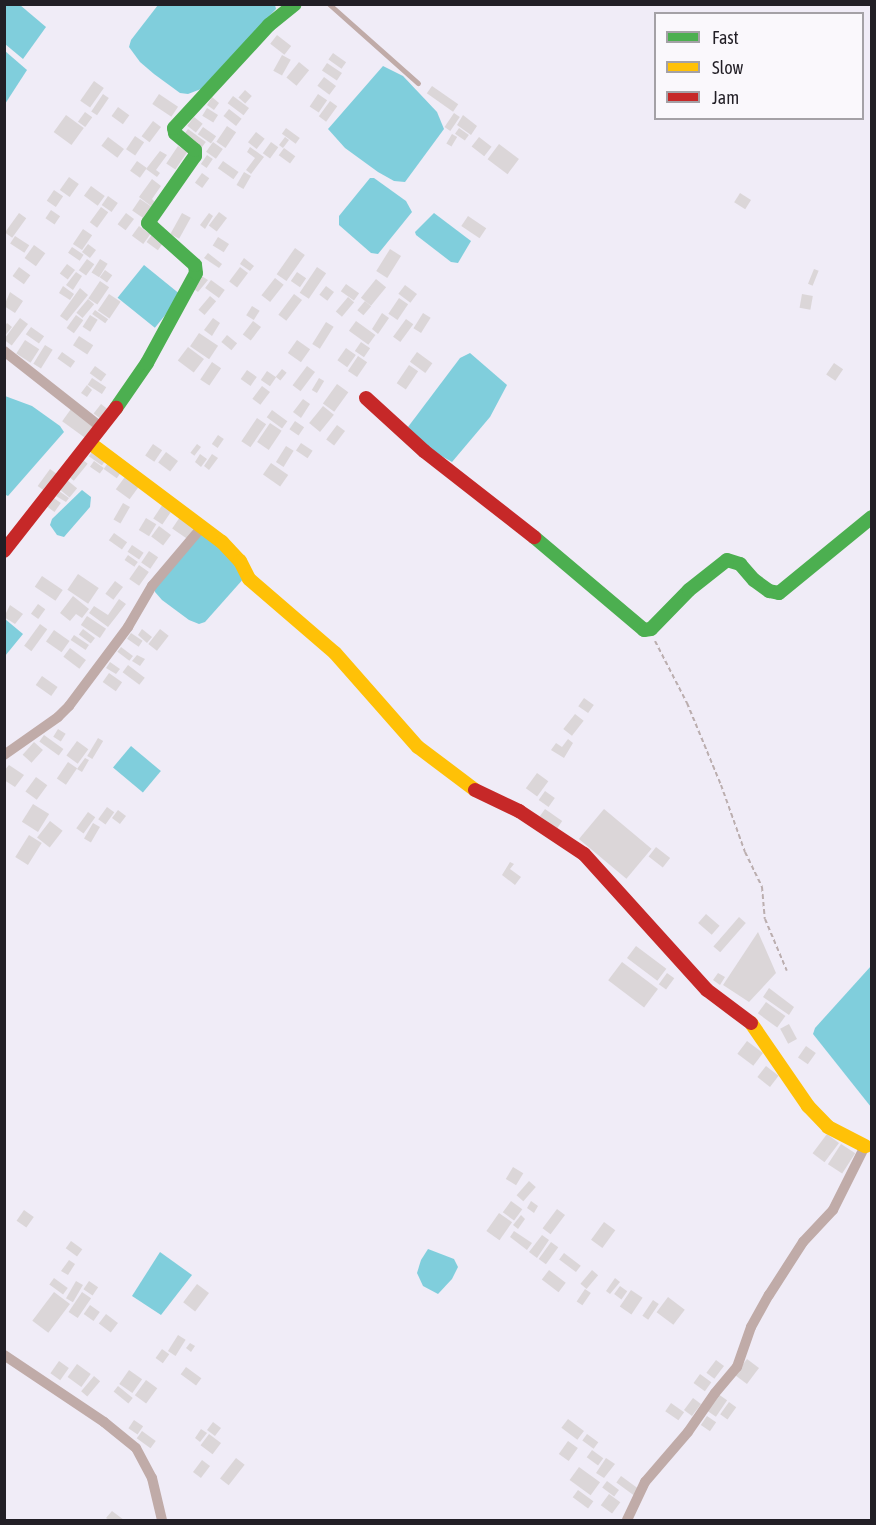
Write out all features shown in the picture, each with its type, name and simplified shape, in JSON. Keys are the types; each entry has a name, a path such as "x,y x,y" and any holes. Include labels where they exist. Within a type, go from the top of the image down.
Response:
{"street":[{"path":"4,551 102,428 147,363 196,273 195,265 148,223 195,156 195,150 175,133 174,128 269,25 295,4"},
{"path":"4,351 102,428"},
{"path":"366,398 423,451 505,513 636,627 648,630 722,562 727,560 740,564 753,580 769,591 779,593 872,517"},
{"path":"90,443 222,542 240,561 252,581 335,653 418,747 458,779 486,797 519,811 584,854 631,903 707,990 750,1021 808,1106 828,1127 868,1146 833,1210 803,1242 760,1311 751,1327 737,1367 645,1482 627,1521"},
{"path":"4,755 69,706 128,627 152,586 201,528"},
{"path":"4,1355 104,1422 136,1448 152,1478 162,1521"}],"lane":[{"path":"329,4 418,83"}],"path":[{"path":"648,630 664,654 721,785 745,852 762,887 765,919 787,971"}],"water":[{"path":"4,5 20,5 46,27 23,59 5,44"},
{"path":"158,5 275,5 276,9 201,89 188,94 180,93 154,74 140,62 129,47 131,40"},
{"path":"5,51 27,70 5,104"},
{"path":"383,66 403,76 437,112 444,129 405,182 394,181 378,172 345,148 328,129"},
{"path":"370,178 374,178 406,201 412,212 378,254 371,253 339,225 339,216"},
{"path":"434,213 471,241 458,263 451,262 416,235 415,232"},
{"path":"144,265 181,295 155,328 118,298"},
{"path":"470,353 507,385 490,417 452,462 424,446 408,427 460,358"},
{"path":"5,396 32,406 60,426 64,432 8,496 4,494"},
{"path":"82,490 91,497 90,507 64,537 57,535 50,525 52,519"},
{"path":"202,531 210,533 245,577 205,622 199,624 189,620 162,600 155,592 155,583"},
{"path":"5,619 23,634 5,656"},
{"path":"131,746 161,771 143,793 113,767"},
{"path":"871,966 871,1107 813,1034 815,1028"},
{"path":"428,1249 454,1259 458,1267 452,1279 438,1294 423,1286 417,1273"},
{"path":"160,1252 192,1275 161,1315 132,1296"}],"building":[{"path":"277,35 291,46 284,55 270,44"},
{"path":"333,53 346,62 342,69 328,60"},
{"path":"282,55 291,60 282,76 273,71"},
{"path":"299,62 309,70 297,86 286,78"},
{"path":"327,63 342,73 337,81 322,70"},
{"path":"324,77 336,86 329,95 317,86"},
{"path":"94,81 104,88 90,108 80,101"},
{"path":"432,86 458,104 453,112 427,93"},
{"path":"245,90 252,96 245,103 238,98"},
{"path":"103,94 109,98 97,115 91,111"},
{"path":"159,94 178,107 171,117 152,104"},
{"path":"318,94 327,100 319,113 310,106"},
{"path":"233,96 249,108 244,115 228,103"},
{"path":"212,97 219,103 214,110 207,105"},
{"path":"330,101 337,106 326,122 319,116"},
{"path":"118,107 129,115 123,124 112,116"},
{"path":"207,108 218,115 213,123 202,116"},
{"path":"229,109 242,119 236,126 223,116"},
{"path":"85,112 92,117 85,127 78,122"},
{"path":"454,113 460,117 450,131 444,127"},
{"path":"66,115 84,128 71,145 54,132"},
{"path":"463,115 477,126 471,135 457,125"},
{"path":"194,117 203,124 196,132 187,126"},
{"path":"153,121 161,127 150,142 142,136"},
{"path":"227,126 236,132 225,148 216,142"},
{"path":"203,127 216,136 211,144 198,134"},
{"path":"286,128 300,138 296,144 282,134"},
{"path":"459,128 469,135 465,141 455,134"},
{"path":"188,129 206,142 199,151 182,138"},
{"path":"256,132 265,139 257,149 248,142"},
{"path":"452,134 457,137 451,147 446,143"},
{"path":"135,136 144,142 135,155 126,149"},
{"path":"108,137 124,149 117,158 101,146"},
{"path":"285,137 289,140 283,148 279,145"},
{"path":"479,137 492,147 484,156 472,146"},
{"path":"213,142 223,149 216,159 206,152"},
{"path":"271,142 278,147 270,159 263,153"},
{"path":"499,144 519,159 508,174 488,159"},
{"path":"178,146 187,152 175,170 166,163"},
{"path":"250,147 264,157 251,174 246,170 255,158 247,152"},
{"path":"284,148 295,156 290,164 279,155"},
{"path":"160,151 167,155 156,170 160,173 157,177 146,169"},
{"path":"207,155 213,159 207,168 201,164"},
{"path":"137,161 147,168 140,178 130,171"},
{"path":"223,161 239,172 233,179 218,168"},
{"path":"244,172 251,176 243,189 236,185"},
{"path":"202,173 209,178 202,188 195,183"},
{"path":"69,177 79,184 70,197 60,190"},
{"path":"152,179 161,186 152,199 155,202 155,209 139,197"},
{"path":"91,186 105,196 98,206 84,196"},
{"path":"54,190 63,196 56,207 47,201"},
{"path":"740,193 751,200 745,209 734,202"},
{"path":"108,196 118,203 112,212 102,205"},
{"path":"140,199 155,209 147,221 132,211"},
{"path":"101,207 108,212 97,228 90,222"},
{"path":"51,210 60,216 55,224 45,218"},
{"path":"219,212 227,218 217,232 209,226"},
{"path":"19,213 26,218 12,238 5,232"},
{"path":"126,213 134,219 126,230 118,224"},
{"path":"182,213 191,218 179,239 170,234"},
{"path":"209,213 213,216 205,229 200,225"},
{"path":"468,216 486,228 480,238 461,226"},
{"path":"139,226 150,234 143,244 132,236"},
{"path":"83,229 92,235 82,250 73,244"},
{"path":"153,233 164,241 158,250 147,242"},
{"path":"15,236 29,245 24,253 10,244"},
{"path":"218,237 229,244 224,252 213,245"},
{"path":"88,244 96,250 90,258 82,252"},
{"path":"34,245 45,253 36,266 25,258"},
{"path":"72,247 84,255 80,261 68,253"},
{"path":"295,248 305,255 286,281 277,274"},
{"path":"390,249 401,256 387,278 376,271"},
{"path":"208,253 222,264 219,268 204,258"},
{"path":"244,258 254,266 250,271 240,264"},
{"path":"87,259 94,264 86,276 79,270"},
{"path":"100,259 108,264 99,277 92,273"},
{"path":"67,264 75,270 68,280 60,274"},
{"path":"19,267 30,275 24,284 13,276"},
{"path":"240,267 248,273 237,287 229,281"},
{"path":"317,267 326,273 309,299 300,293"},
{"path":"814,269 819,271 813,286 808,284"},
{"path":"105,270 112,275 107,283 100,277"},
{"path":"76,272 82,276 73,290 66,285"},
{"path":"297,272 306,278 300,287 291,281"},
{"path":"200,275 208,280 198,292 191,287"},
{"path":"275,278 284,285 270,302 261,295"},
{"path":"376,279 386,287 371,306 361,298"},
{"path":"211,280 225,290 219,298 205,288"},
{"path":"100,281 109,287 97,305 88,298"},
{"path":"346,284 359,293 354,301 341,291"},
{"path":"405,285 417,294 410,303 398,294"},
{"path":"63,286 74,294 70,300 59,293"},
{"path":"326,286 334,292 327,301 319,295"},
{"path":"80,288 88,295 67,321 60,316"},
{"path":"10,292 23,301 15,313 4,306"},
{"path":"109,294 121,302 109,318 98,311"},
{"path":"294,294 302,300 286,321 278,315"},
{"path":"802,294 813,296 810,310 800,308"},
{"path":"210,296 216,301 205,315 198,310"},
{"path":"348,297 354,302 342,317 336,312"},
{"path":"399,298 408,304 397,320 388,314"},
{"path":"88,299 94,304 83,318 76,313"},
{"path":"365,301 371,306 363,315 357,310"},
{"path":"252,306 260,311 254,320 246,315"},
{"path":"95,310 108,319 105,323 92,314"},
{"path":"382,313 389,318 378,334 372,329"},
{"path":"423,313 431,318 421,333 413,328"},
{"path":"76,315 83,320 74,333 67,328"},
{"path":"90,315 98,320 90,332 83,327"},
{"path":"20,318 28,324 12,346 4,339"},
{"path":"213,318 220,323 212,336 204,330"},
{"path":"406,319 413,324 400,342 393,337"},
{"path":"253,321 261,327 251,341 243,335"},
{"path":"356,321 375,335 368,345 349,331"},
{"path":"326,322 334,327 320,349 312,344"},
{"path":"7,323 12,327 4,337 4,327"},
{"path":"31,327 44,336 39,344 26,334"},
{"path":"199,333 218,346 209,359 190,346"},
{"path":"227,335 237,343 231,350 221,342"},
{"path":"79,336 93,345 87,354 73,345"},
{"path":"25,340 39,349 31,363 16,353"},
{"path":"297,340 310,349 301,362 288,353"},
{"path":"361,342 370,348 364,357 355,351"},
{"path":"45,345 53,350 41,368 33,364"},
{"path":"188,347 204,359 194,373 178,361"},
{"path":"346,348 356,355 347,367 337,360"},
{"path":"62,352 75,361 71,368 57,359"},
{"path":"417,352 432,363 425,373 410,362"},
{"path":"358,356 367,362 357,377 348,371"},
{"path":"212,362 221,368 209,386 200,379"},
{"path":"834,363 843,369 835,381 826,375"},
{"path":"409,365 418,371 406,389 397,383"},
{"path":"95,366 106,374 101,382 90,373"},
{"path":"307,366 315,372 301,391 293,385"},
{"path":"282,369 287,373 280,381 276,377"},
{"path":"247,370 257,377 251,386 241,379"},
{"path":"267,371 276,377 270,386 261,380"},
{"path":"92,378 106,387 102,394 88,385"},
{"path":"319,378 324,381 317,393 312,390"},
{"path":"337,384 348,392 334,412 323,403"},
{"path":"87,385 92,390 87,397 81,393"},
{"path":"262,386 270,392 260,405 252,399"},
{"path":"303,399 310,404 301,418 293,412"},
{"path":"101,404 110,411 102,420 94,413"},
{"path":"323,406 334,415 320,432 309,423"},
{"path":"71,409 94,426 86,438 62,421"},
{"path":"272,410 287,421 282,428 267,417"},
{"path":"257,418 266,424 250,447 241,441"},
{"path":"295,421 304,427 299,435 289,429"},
{"path":"270,423 282,431 269,450 257,442"},
{"path":"337,425 345,431 334,445 326,439"},
{"path":"218,435 224,439 218,448 212,444"},
{"path":"301,443 313,451 308,458 296,450"},
{"path":"153,444 162,450 154,462 145,456"},
{"path":"197,444 201,447 194,456 190,453"},
{"path":"286,446 294,451 284,467 276,462"},
{"path":"94,449 107,458 102,466 89,456"},
{"path":"166,452 178,461 170,471 158,462"},
{"path":"200,454 207,459 201,467 195,462"},
{"path":"212,454 218,458 209,470 204,466"},
{"path":"83,460 88,464 74,481 69,477"},
{"path":"110,460 123,469 117,478 104,469"},
{"path":"94,461 104,468 100,474 90,467"},
{"path":"271,463 288,475 280,487 263,474"},
{"path":"50,469 57,474 45,491 38,486"},
{"path":"127,474 141,484 130,499 116,489"},
{"path":"67,480 77,488 70,498 59,489"},
{"path":"59,491 69,498 66,502 56,496"},
{"path":"51,496 61,503 55,512 45,505"},
{"path":"165,501 174,507 162,525 153,518"},
{"path":"123,503 130,507 120,523 114,519"},
{"path":"180,517 195,527 187,539 172,529"},
{"path":"146,518 156,524 149,536 139,530"},
{"path":"159,526 171,535 163,545 151,536"},
{"path":"114,533 127,542 122,550 109,540"},
{"path":"132,545 144,553 139,559 128,552"},
{"path":"149,551 158,557 150,569 141,563"},
{"path":"128,555 138,562 134,567 125,560"},
{"path":"139,565 149,572 139,586 129,579"},
{"path":"78,574 99,588 88,604 67,590"},
{"path":"42,576 63,590 55,601 35,587"},
{"path":"115,581 123,587 113,600 105,594"},
{"path":"73,596 89,609 82,618 76,614 70,621 60,613"},
{"path":"119,599 126,604 108,627 89,613 94,606 108,615"},
{"path":"38,604 45,609 38,619 31,614"},
{"path":"10,605 23,614 15,624 4,617"},
{"path":"87,616 106,629 100,638 81,625"},
{"path":"40,624 47,629 31,651 24,646"},
{"path":"83,629 95,638 91,644 79,635"},
{"path":"142,629 152,637 147,643 138,635"},
{"path":"160,629 169,636 157,651 148,644"},
{"path":"54,630 70,641 62,652 46,641"},
{"path":"131,633 143,641 139,647 127,639"},
{"path":"74,635 89,645 86,650 71,640"},
{"path":"121,647 133,656 129,661 117,652"},
{"path":"70,648 86,660 79,669 63,657"},
{"path":"137,655 145,659 140,666 132,661"},
{"path":"110,662 120,669 116,674 106,668"},
{"path":"128,665 145,678 139,685 123,672"},
{"path":"109,673 122,682 116,691 103,682"},
{"path":"42,676 58,687 51,696 36,685"},
{"path":"584,698 594,705 588,713 578,706"},
{"path":"575,714 584,721 572,736 563,729"},
{"path":"58,729 66,734 61,741 53,737"},
{"path":"44,735 63,749 59,756 39,741"},
{"path":"98,738 103,741 92,759 87,756"},
{"path":"568,739 573,743 564,758 551,750 556,743 562,747"},
{"path":"77,741 88,749 78,764 66,756"},
{"path":"34,742 43,750 32,763 23,755"},
{"path":"85,758 89,760 82,772 77,769"},
{"path":"68,762 77,768 66,785 57,779"},
{"path":"9,765 24,775 15,787 4,780 4,771"},
{"path":"537,773 548,781 537,797 526,788"},
{"path":"36,777 47,785 37,800 25,792"},
{"path":"545,791 555,798 549,807 539,800"},
{"path":"33,804 49,814 38,832 22,822"},
{"path":"107,807 114,812 105,824 98,819"},
{"path":"545,809 562,821 557,828 540,816"},
{"path":"604,809 651,849 626,879 579,839"},
{"path":"118,810 126,816 120,824 112,818"},
{"path":"88,812 95,817 84,833 76,828"},
{"path":"50,821 63,831 50,847 37,838"},
{"path":"93,823 100,827 91,843 84,839"},
{"path":"29,835 42,843 28,865 15,857"},
{"path":"656,847 670,858 663,868 649,856"},
{"path":"510,862 514,864 510,869 521,877 515,885 502,875"},
{"path":"706,914 720,926 712,935 698,923"},
{"path":"739,917 746,923 720,952 713,946"},
{"path":"758,932 776,973 749,1002 723,985"},
{"path":"636,946 666,969 657,981 627,958"},
{"path":"622,962 658,989 644,1007 608,980"},
{"path":"667,973 674,978 666,990 659,984"},
{"path":"718,973 725,977 720,985 713,980"},
{"path":"769,988 794,1007 789,1015 763,997"},
{"path":"766,1002 785,1016 777,1027 758,1013"},
{"path":"789,1024 797,1039 788,1044 780,1029"},
{"path":"747,1041 763,1053 753,1066 737,1054"},
{"path":"806,1046 816,1053 808,1064 798,1057"},
{"path":"766,1066 779,1076 770,1087 757,1077"},
{"path":"827,1134 839,1143 825,1162 813,1153"},
{"path":"841,1144 855,1153 842,1173 828,1164"},
{"path":"513,1167 523,1173 516,1185 506,1179"},
{"path":"529,1181 536,1187 523,1201 517,1195"},
{"path":"511,1201 522,1209 514,1221 503,1212"},
{"path":"531,1201 538,1206 534,1213 527,1208"},
{"path":"557,1209 565,1215 551,1234 543,1228"},
{"path":"24,1210 34,1217 26,1228 17,1221"},
{"path":"499,1213 512,1222 499,1240 486,1231"},
{"path":"521,1215 525,1219 518,1229 513,1225"},
{"path":"604,1222 615,1230 602,1248 591,1240"},
{"path":"514,1231 532,1243 527,1250 510,1237"},
{"path":"542,1235 549,1240 537,1258 529,1252"},
{"path":"71,1241 82,1249 77,1257 66,1248"},
{"path":"551,1242 558,1247 546,1264 539,1259"},
{"path":"564,1253 581,1266 576,1272 559,1259"},
{"path":"69,1260 75,1264 68,1275 61,1271"},
{"path":"549,1270 566,1283 559,1292 542,1280"},
{"path":"592,1270 598,1275 587,1289 580,1284"},
{"path":"54,1278 68,1288 63,1294 49,1284"},
{"path":"615,1278 620,1282 610,1294 606,1291"},
{"path":"76,1281 83,1285 73,1302 66,1298"},
{"path":"89,1281 98,1287 93,1295 83,1289"},
{"path":"197,1284 209,1293 195,1311 183,1302"},
{"path":"620,1286 627,1291 621,1299 614,1294"},
{"path":"585,1289 591,1293 582,1305 577,1301"},
{"path":"631,1290 643,1298 631,1314 620,1307"},
{"path":"54,1292 70,1304 48,1333 32,1321"},
{"path":"82,1292 91,1298 78,1318 69,1312"},
{"path":"668,1297 685,1310 673,1325 657,1312"},
{"path":"653,1300 659,1304 648,1320 642,1316"},
{"path":"90,1305 100,1312 94,1321 84,1314"},
{"path":"106,1314 118,1323 111,1333 99,1324"},
{"path":"178,1335 186,1340 176,1356 168,1351"},
{"path":"190,1343 195,1346 191,1352 186,1348"},
{"path":"162,1349 169,1354 163,1363 156,1358"},
{"path":"747,1359 759,1368 747,1384 735,1375"},
{"path":"716,1360 724,1366 714,1379 706,1373"},
{"path":"59,1361 69,1368 60,1380 50,1373"},
{"path":"77,1364 91,1374 81,1387 68,1377"},
{"path":"186,1367 201,1378 196,1385 181,1374"},
{"path":"129,1370 142,1379 132,1393 119,1384"},
{"path":"700,1374 711,1382 705,1391 694,1383"},
{"path":"94,1376 100,1381 87,1396 81,1391"},
{"path":"146,1380 157,1388 146,1404 135,1395"},
{"path":"118,1386 133,1398 128,1403 114,1391"},
{"path":"718,1394 727,1400 716,1417 707,1411"},
{"path":"693,1398 701,1404 692,1416 684,1410"},
{"path":"729,1402 736,1407 727,1419 720,1414"},
{"path":"671,1403 684,1412 678,1420 665,1411"},
{"path":"707,1416 716,1422 710,1431 701,1425"},
{"path":"568,1419 584,1431 577,1440 561,1428"},
{"path":"134,1420 143,1426 138,1434 128,1428"},
{"path":"213,1422 221,1428 215,1436 207,1430"},
{"path":"201,1429 207,1433 200,1442 195,1438"},
{"path":"142,1431 156,1441 150,1448 137,1438"},
{"path":"209,1434 221,1443 213,1454 201,1445"},
{"path":"587,1434 598,1442 594,1449 582,1440"},
{"path":"568,1441 578,1448 569,1461 559,1454"},
{"path":"592,1450 603,1458 598,1466 587,1457"},
{"path":"236,1458 245,1465 229,1485 220,1478"},
{"path":"606,1458 615,1464 604,1478 596,1473"},
{"path":"202,1460 210,1466 201,1478 193,1472"},
{"path":"579,1467 600,1482 591,1495 570,1480"},
{"path":"621,1476 639,1489 634,1495 616,1482"},
{"path":"607,1481 619,1490 614,1496 602,1487"},
{"path":"578,1490 593,1501 588,1508 573,1497"},
{"path":"609,1494 620,1502 612,1514 601,1505"},
{"path":"112,1511 124,1520 106,1518"}],"traffic: fast":[{"path":"116,408 147,363 196,273 195,265 148,223 195,156 195,150 175,133 174,128 269,25 295,4"},
{"path":"534,537 644,630 651,629 689,590 727,560 740,564 754,580 769,591 779,593 872,517"}],"traffic: slow":[{"path":"90,443 222,542 240,561 249,579 335,653 418,747 475,790"},
{"path":"751,1023 808,1106 828,1127 865,1146"}],"traffic: jam":[{"path":"366,398 424,451 534,537"},
{"path":"4,551 116,408"},
{"path":"475,790 519,811 584,854 707,990 751,1023"}]}
